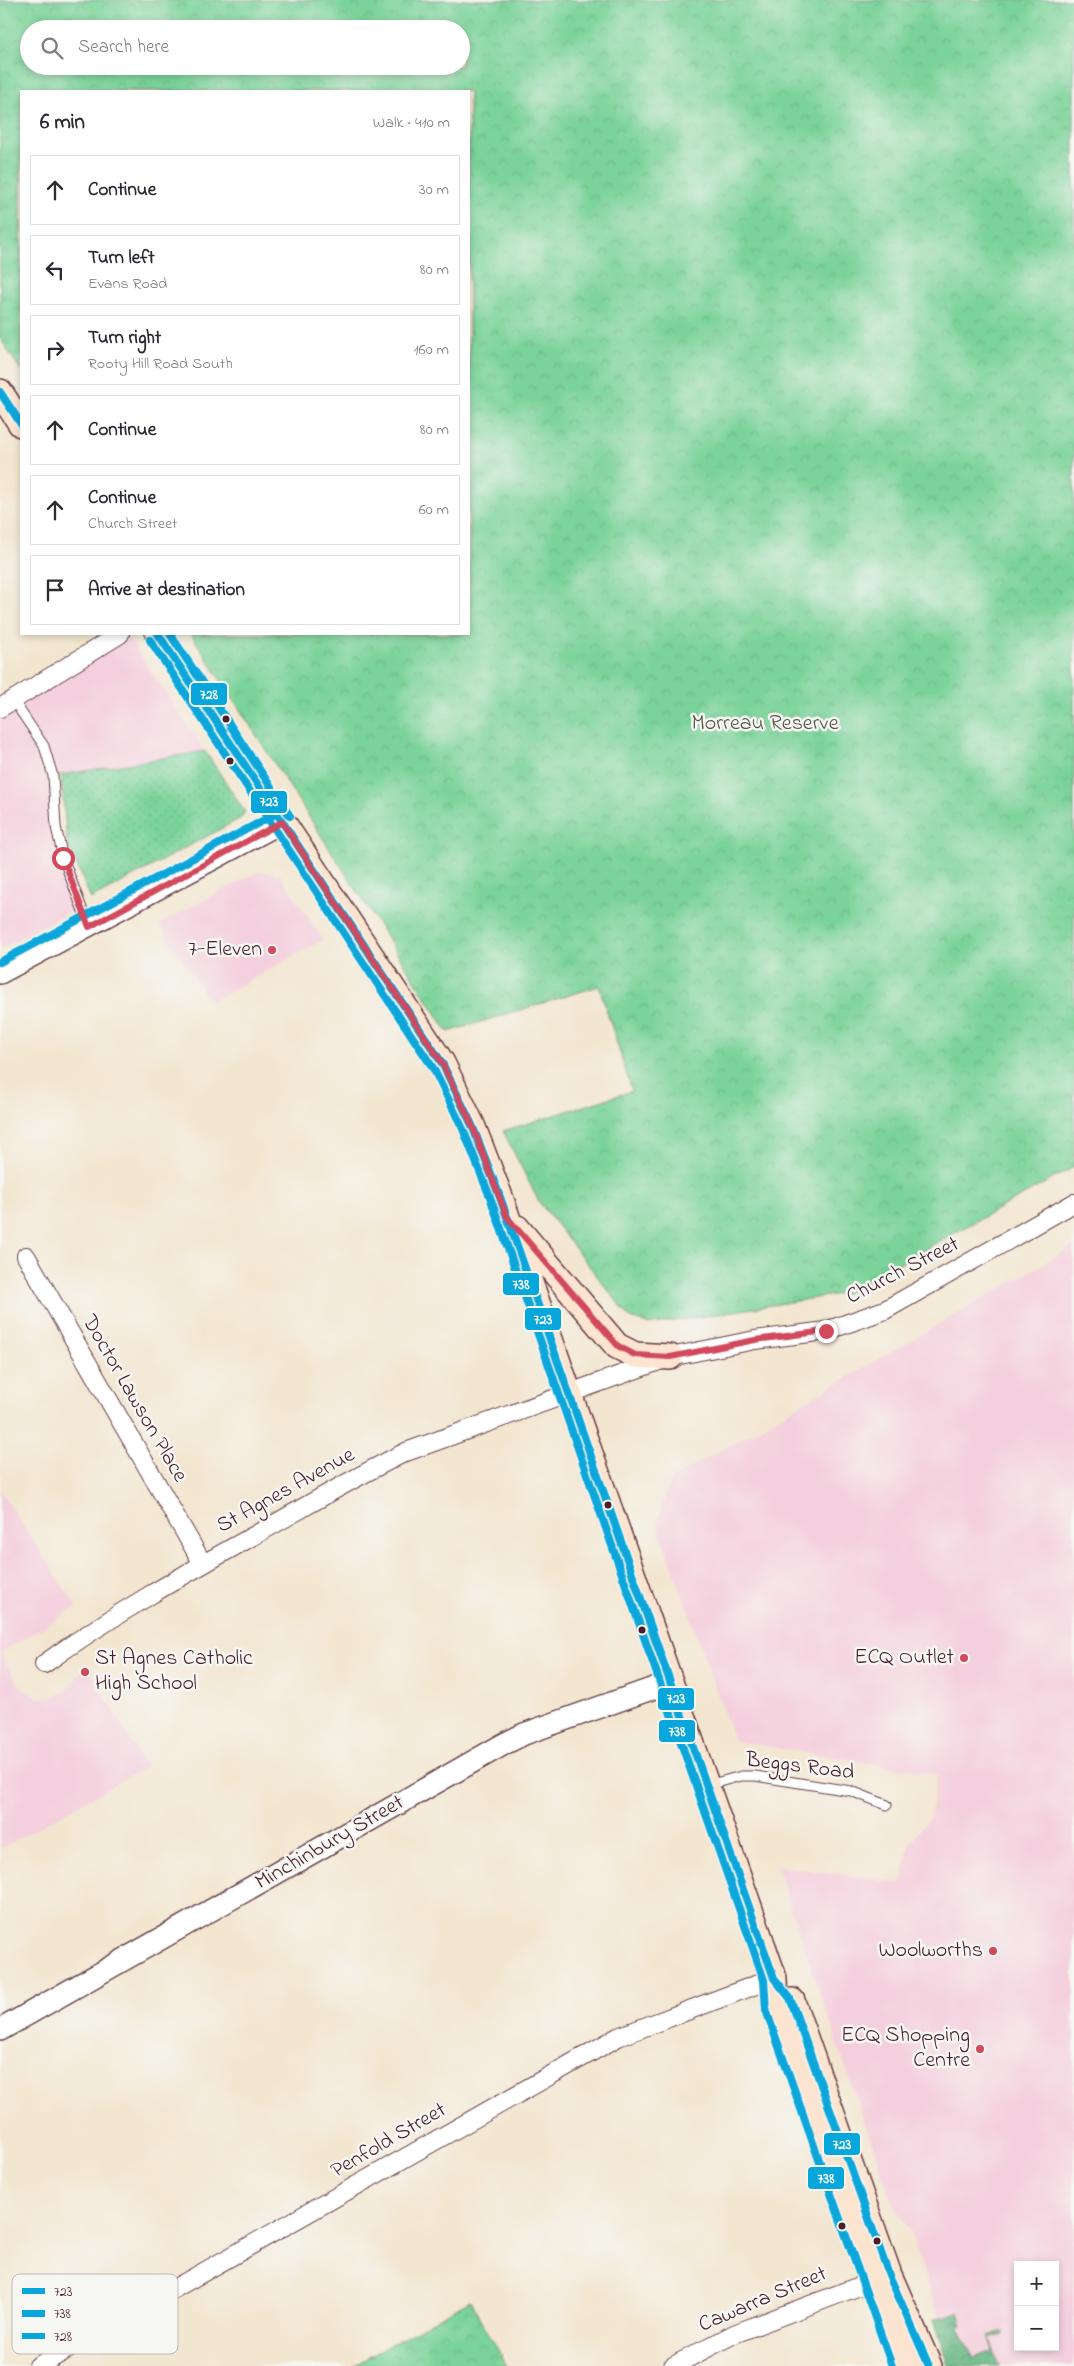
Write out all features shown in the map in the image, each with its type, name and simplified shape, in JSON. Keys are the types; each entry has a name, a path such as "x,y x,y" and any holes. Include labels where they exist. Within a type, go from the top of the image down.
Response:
{"main road":[{"path":"0,392 20,422"},
{"path":"159,635 442,1063 472,1125 507,1217 774,1978 790,1998 881,2278 903,2366"},
{"path":"507,1217 618,1346 635,1355 670,1357"},
{"path":"881,2278 929,2366"}],"street":[{"path":"7,704 118,635"},
{"path":"0,973 282,822"},
{"name":"Church Street","path":"568,1394 670,1357 745,1342 826,1331 858,1322 885,1310 1074,1203"},
{"name":"Doctor Lawson Place","path":"26,1256 203,1564"},
{"name":"St Agnes Avenue","path":"44,1664 78,1640 203,1564 372,1468 406,1452 568,1394"},
{"name":"Minchinbury Street","path":"0,2030 504,1744 524,1734 671,1682"},
{"name":"Penfold Street","path":"178,2287 618,2037 774,1978"},
{"name":"Cawarra Street","path":"672,2366 734,2334 881,2278"},
{"name":"Penfold Street","path":"38,2366 59,2354"}],"lane":[{"path":"7,704 30,722 46,753 53,776 56,827 63,858 89,927"},
{"name":"Beggs Road","path":"707,1786 741,1776 754,1776 851,1791 886,1805"}],"shaded area":[{"path":"127,635 205,751 53,776 56,827 81,905 0,949 0,708"},
{"path":"259,871 280,875 323,940 210,1002 159,924"},
{"path":"1074,1246 1074,2366 956,2366 911,2234 890,2196 776,1866 902,1883 909,1845 930,1817 937,1774 734,1741 657,1523 670,1480"},
{"path":"0,1490 77,1607 0,1653"},
{"name":"St Agnes Catholic High School","path":"0,1653 22,1689 39,1698 53,1697 65,1692 87,1665 146,1767 0,1849"}],"green space":[{"name":"Morreau Reserve","path":"0,0 1074,0 1074,1167 846,1293 649,1325 629,1317 539,1202 503,1131 632,1091 599,986 448,1032 192,635 470,635 470,90 20,90 20,369 0,338"},
{"path":"205,751 245,812 241,818 91,899 67,842 61,775"},
{"path":"470,2300 507,2366 353,2366"},
{"path":"959,2312 963,2325 959,2327 973,2358 993,2351 988,2336 1003,2331 1004,2335 990,2339 1000,2366 949,2366 934,2319"}],"transit line":[{"name":"723","path":"0,392 20,422"},
{"name":"723","path":"159,635 442,1063 472,1125 499,1194 774,1978 790,1998 889,2275 929,2366"},
{"name":"728","path":"171,635 290,816"},
{"name":"738","path":"150,640 433,1068 463,1129 490,1197 764,1980 766,2010 892,2366"},
{"name":"728","path":"0,962 277,813"}],"place":[{"name":"7-Eleven","path":"272,950"},
{"name":"ECQ Outlet","path":"964,1658"},
{"name":"St Agnes Catholic High School","path":"85,1672"},
{"name":"Woolworths","path":"993,1951"},
{"name":"ECQ Shopping Centre","path":"980,2049"}],"route":[{"path":"63,858 89,927 282,822 403,1001 442,1063 472,1125 507,1217 618,1346 635,1355 670,1357 755,1340 826,1331"}]}
